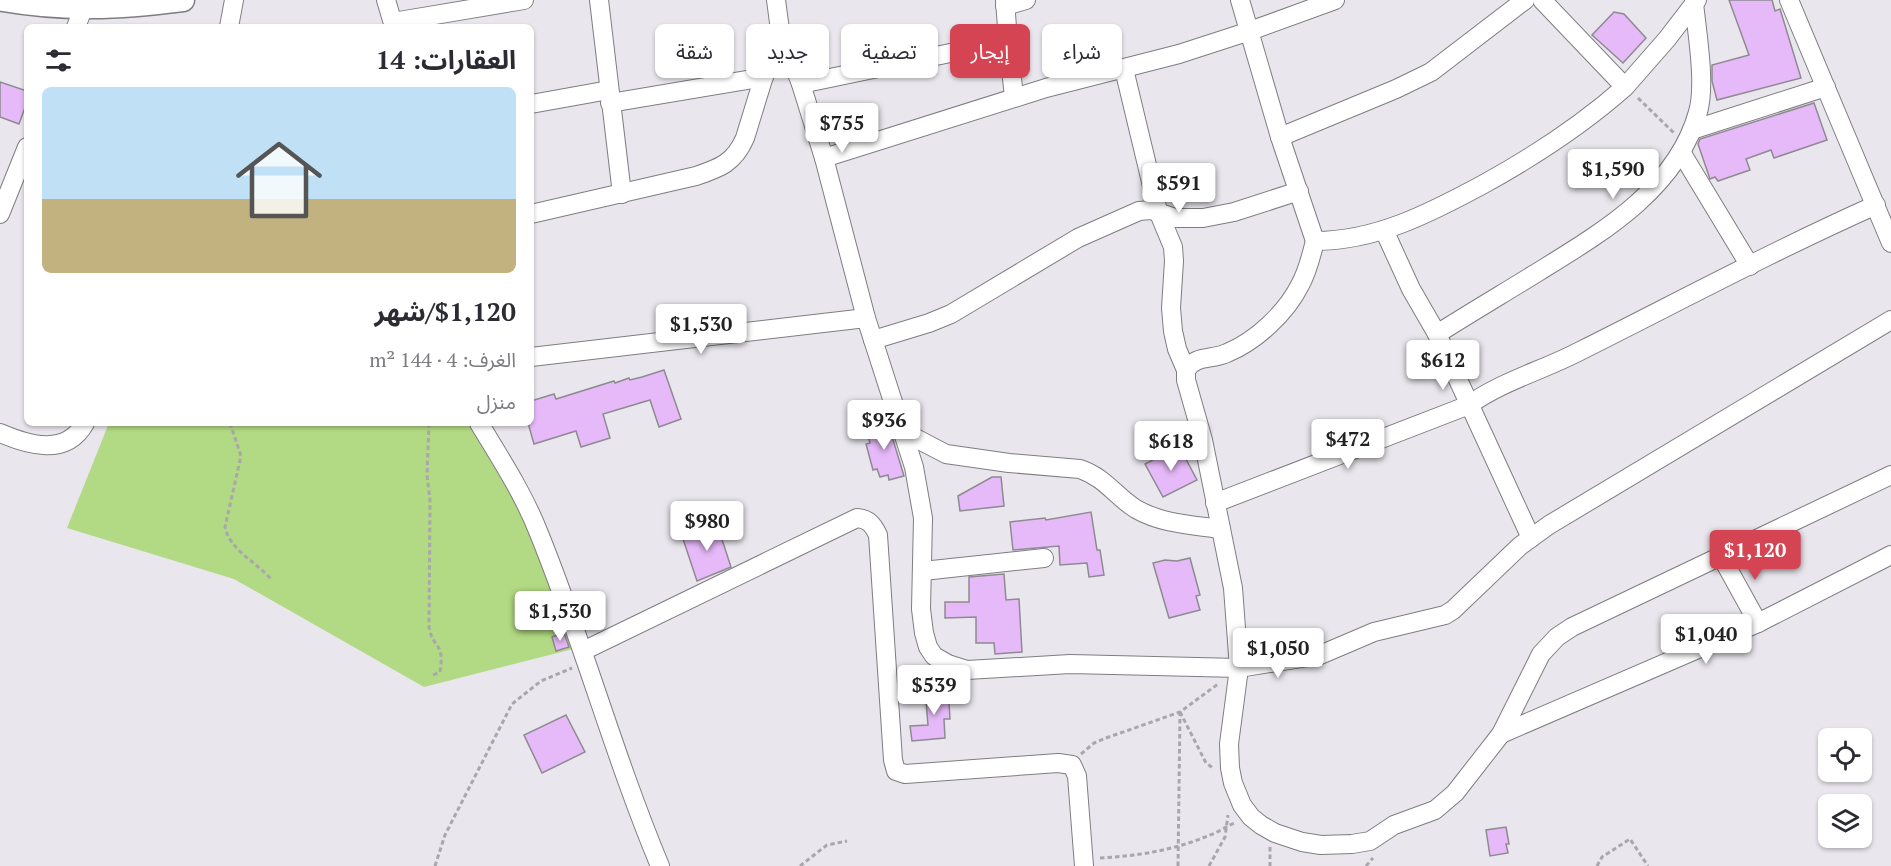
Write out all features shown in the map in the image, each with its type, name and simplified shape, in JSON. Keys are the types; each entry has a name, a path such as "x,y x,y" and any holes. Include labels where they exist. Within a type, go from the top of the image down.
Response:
{"main road":[{"path":"3,0 80,18 183,0"}],"street":[{"path":"230,24 234,0"},
{"path":"386,0 394,24 524,0"},
{"path":"599,0 622,194"},
{"path":"776,0 779,24"},
{"path":"1007,24 1005,3 1026,0"},
{"path":"1186,370 1193,361 1225,354 1238,348 1264,328 1291,300 1301,284 1315,241 1280,136 1240,0"},
{"path":"824,158 1014,97 1124,69 1250,31 1335,0"},
{"path":"1280,136 1396,89 1431,72 1525,0"},
{"path":"1542,0 1625,87"},
{"path":"1789,0 1891,243"},
{"path":"1315,241 1359,237 1403,224 1456,199 1559,139 1625,87 1667,39 1695,1"},
{"path":"1437,334 1602,233 1646,195 1676,162 1699,110 1701,93 1695,1"},
{"path":"801,84 950,53"},
{"path":"1124,69 1158,211 1173,247 1171,308 1173,331 1177,349 1186,370 1186,380 1203,440 1233,588 1239,668 1229,744 1230,768 1242,805 1251,817 1275,833 1302,842 1321,845 1370,841 1394,825 1435,810 1447,802 1501,734 1541,654 1557,637 1572,627 1891,475"},
{"path":"534,104 756,78"},
{"path":"534,213 622,194 720,168 740,150 764,78"},
{"path":"799,78 824,158 866,318 920,492 923,518 921,609 928,647 934,656 948,664 967,670 1070,664 1239,668 1320,655 1374,632 1445,615 1511,554 1532,538 1595,497 1891,320"},
{"path":"1012,78 1014,97"},
{"path":"1686,142 1826,87"},
{"path":"1686,142 1750,266"},
{"path":"0,214 24,154"},
{"path":"873,340 951,314 1078,238 1139,211 1158,211 1175,218 1203,218 1234,212 1299,191"},
{"path":"1215,502 1469,405 1485,393 1557,363 1811,234 1876,205"},
{"path":"1384,230 1411,289 1437,334 1532,538"},
{"path":"534,357 866,318"},
{"path":"0,433 30,444 47,446 61,444 73,437 82,426"},
{"path":"481,426 538,531 585,656 630,791 660,866"},
{"path":"902,431 946,454 1009,463 1080,469 1107,483 1124,500 1146,514 1177,523 1221,529"},
{"path":"585,656 857,518 864,519 872,524 878,535 893,760 896,771 905,774 1058,763 1072,765 1077,776 1084,862"},
{"path":"1501,734 1758,623 1891,555"},
{"path":"1721,556 1758,623"},
{"path":"923,571 1044,558"}],"path":[{"path":"1625,87 1686,142"},
{"path":"232,426 241,456 225,527 227,535 271,579"},
{"path":"429,426 427,475 430,500 429,627 430,635 441,649 443,656 440,672 431,676"},
{"path":"435,866 445,835 512,704 541,681 585,656"},
{"path":"1072,765 1079,755 1094,743 1180,712 1239,668"},
{"path":"1180,712 1206,763 1235,788 1225,837 1209,866"},
{"path":"1179,866 1180,712"},
{"path":"1084,862 1142,855 1178,846 1251,817"},
{"path":"1597,866 1602,857 1630,839 1648,866"},
{"path":"800,866 827,845 847,841"}],"green space":[{"path":"108,426 474,426 534,530 573,649 424,687 234,579 67,528"}],"building":[{"path":"1729,0 1772,0 1775,11 1780,9 1801,78 1717,100 1712,81 1712,65 1749,55"},
{"path":"1614,12 1624,14 1646,38 1623,63 1592,35"},
{"path":"0,82 24,90 24,110 19,124 0,117"},
{"path":"1814,103 1827,140 1774,158 1771,150 1746,159 1750,170 1718,181 1715,177 1710,179 1698,144 1700,139"},
{"path":"664,370 681,419 659,427 650,400 603,414 610,438 581,447 576,431 534,444 529,426 534,426 534,400 554,394 556,399 614,381 615,383 629,378 630,380"},
{"path":"887,420 904,476 889,480 888,475 880,477 877,469 873,470 866,444 870,443 867,432 873,431 871,424"},
{"path":"1179,446 1197,480 1163,497 1145,464"},
{"path":"992,477 1001,477 1004,506 960,511 958,496"},
{"path":"1091,512 1097,550 1100,550 1104,575 1089,577 1087,563 1060,565 1059,546 1013,550 1010,522 1045,518 1046,520"},
{"path":"717,524 731,567 697,581 682,536"},
{"path":"1190,558 1200,595 1196,596 1200,610 1169,618 1153,563"},
{"path":"1004,574 1006,600 1019,599 1022,652 995,654 994,643 976,643 976,617 945,618 945,602 969,602 969,577"},
{"path":"564,633 569,647 556,651 552,637"},
{"path":"948,688 950,719 944,719 945,738 912,741 910,726 928,725 925,689"},
{"path":"566,715 585,752 542,773 524,735"},
{"path":"1506,827 1508,853 1490,856 1486,830"}]}
